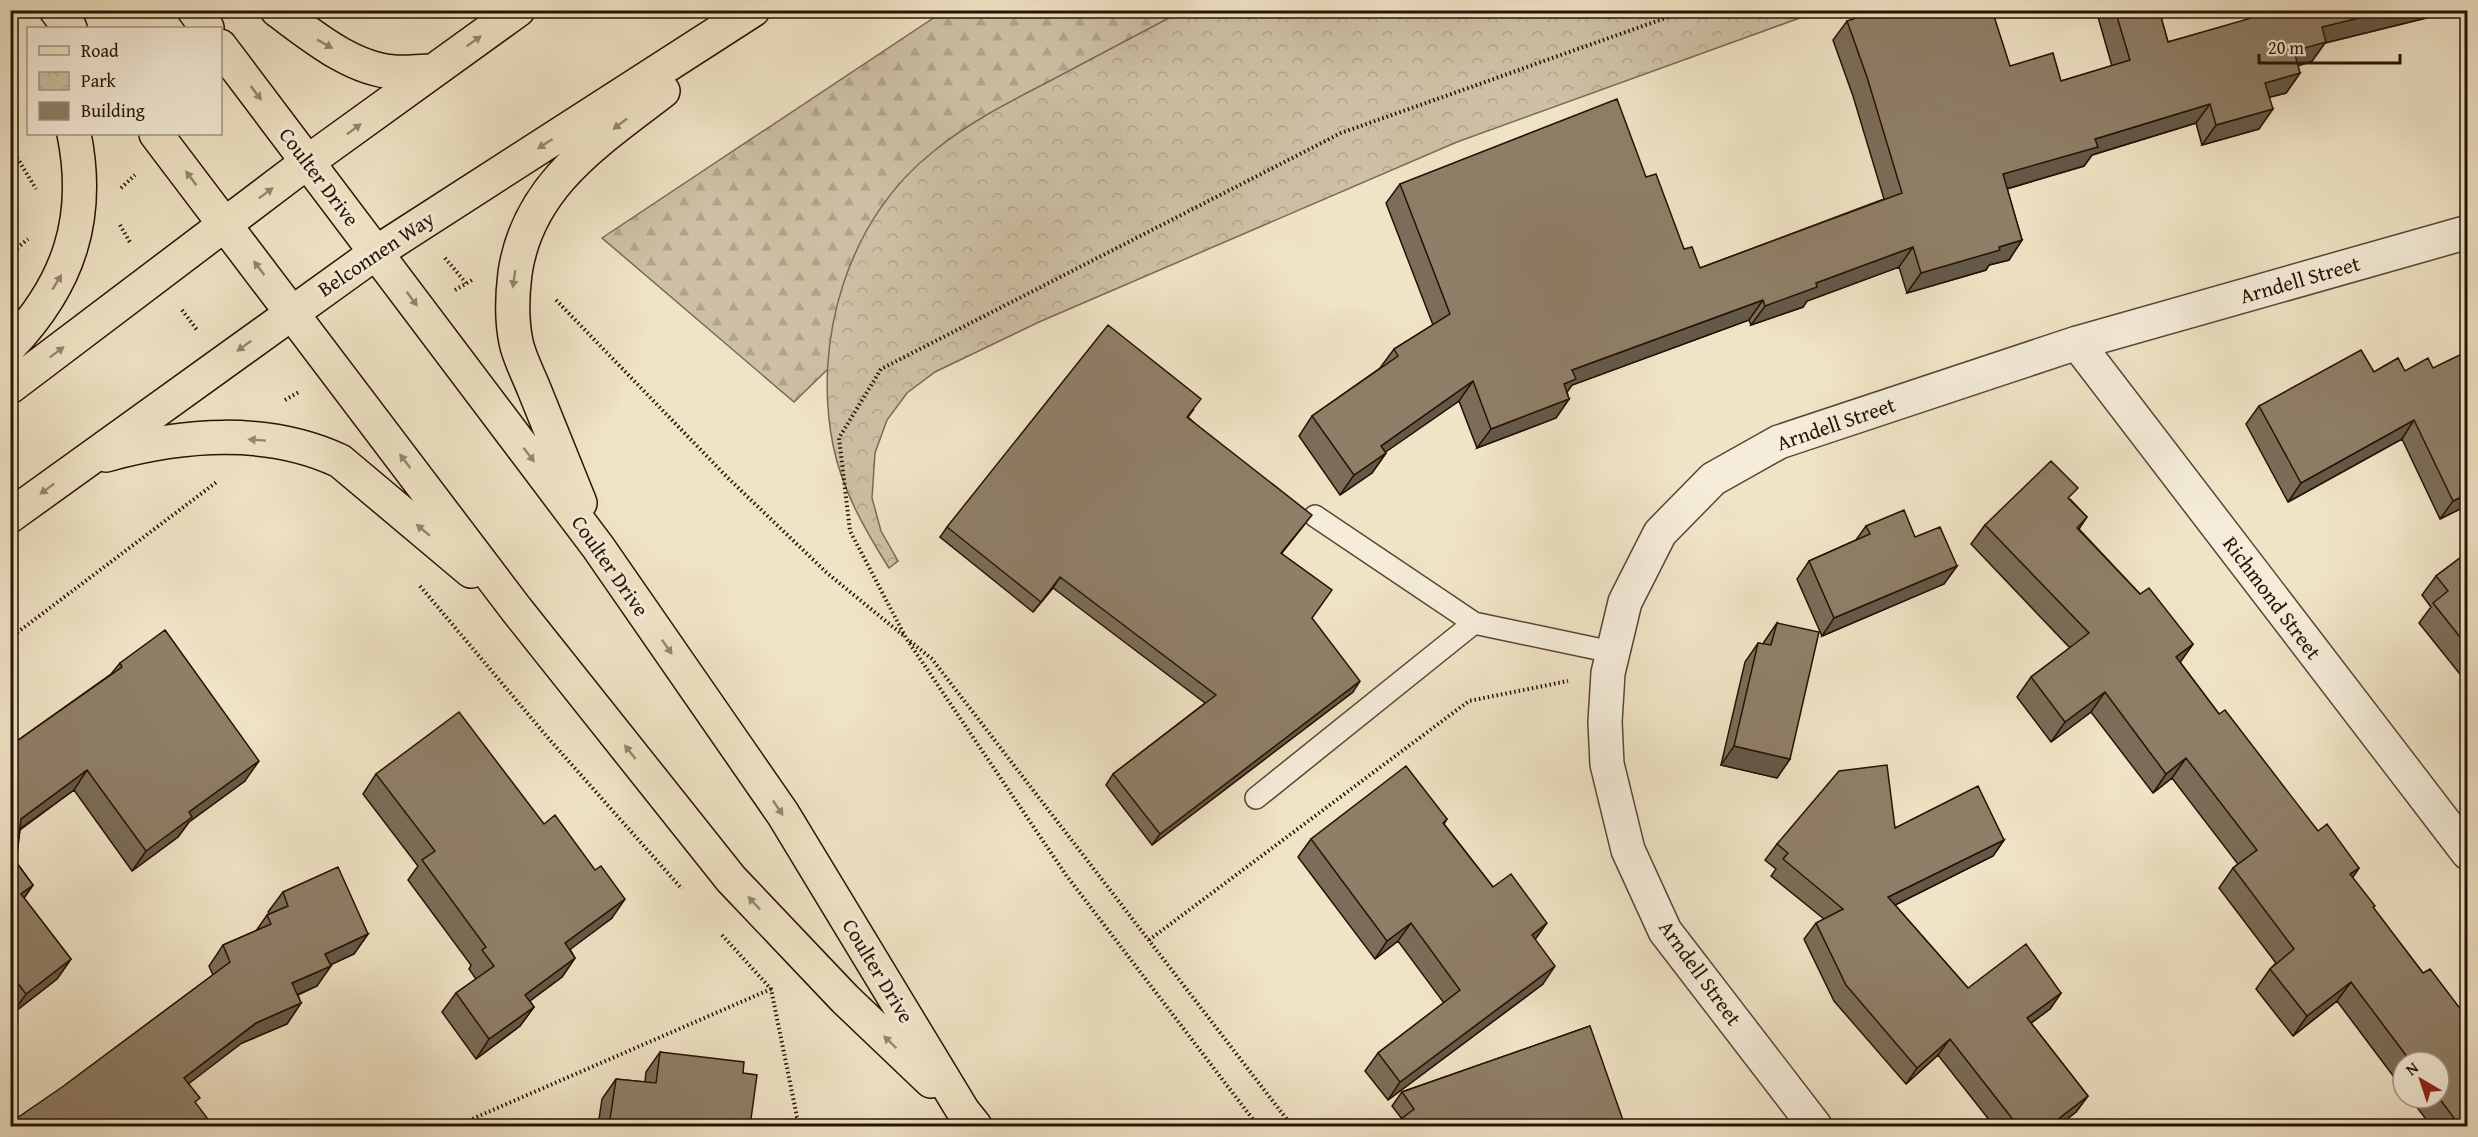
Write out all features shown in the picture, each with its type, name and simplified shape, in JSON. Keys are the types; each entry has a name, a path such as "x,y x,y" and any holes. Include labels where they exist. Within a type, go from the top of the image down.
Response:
{"main road":[{"path":"49,10 53,27"},
{"path":"56,10 69,27"},
{"path":"194,10 206,27"},
{"path":"277,10 316,39 362,65 393,72 431,71"},
{"path":"10,387 225,223 431,71 518,10"},
{"name":"Belconnen Way","path":"10,516 377,252 753,10"},
{"path":"598,547 516,344 511,301 525,232 539,204 559,177 588,148 766,10"},
{"name":"Coulter Drive","path":"222,49 598,547 783,814 969,1119"},
{"path":"10,346 43,305 63,271 72,246 79,212 77,148 74,135"},
{"name":"Coulter Drive","path":"157,135 516,609 731,879 845,999 969,1119"},
{"path":"84,461 146,444 194,437 291,442 316,450 340,461 358,475 516,609"}],"street":[{"name":"Arndell Street","path":"1815,1126 1665,931 1628,850 1607,764 1605,722 1610,662 1625,602 1660,533 1713,479 1779,442 2077,343 2468,232"},
{"name":"Richmond Street","path":"2077,343 2468,854"}],"lane":[{"path":"1315,516 1474,623 1610,662"},
{"path":"1256,798 1474,623"}],"path":[{"path":"1258,1126 1066,875 906,638 850,531 839,438 880,369 1341,133 1688,10"},
{"path":"10,146 41,198"},
{"path":"127,239 222,363"},
{"path":"445,258 466,283 454,291"},
{"path":"548,292 727,477 828,573 932,659 1292,1126"},
{"path":"10,638 222,478"},
{"path":"412,577 549,739 684,891"},
{"path":"1149,940 1469,701 1610,662"},
{"path":"715,927 771,989 797,1117 804,1126"},
{"path":"456,1126 771,989"}],"green space":[{"path":"944,11 1539,11 934,266 794,402 602,238"},
{"path":"1182,11 1819,11 1457,142 1039,322 935,372 907,393 887,420 875,453 872,498 881,531 898,561 889,568 863,524 842,478 833,445 828,405 828,364 833,324 843,284 859,246 879,210 904,179 947,141 1002,106"}],"building":[{"path":"1879,10 1992,10 2010,66 2053,53 2061,81 2130,60 2115,10 2159,10 2168,42 2279,10 2391,10 2322,27 2326,42 2294,51 2300,73 2265,83 2273,109 2216,125 2210,104 2095,139 2098,147 2003,174 2022,240 1999,247 2000,250 1921,273 1913,247 1816,283 1817,287 1765,306 1763,300 1572,370 1576,379 1564,384 1569,399 1491,429 1473,381 1381,446 1386,453 1354,475 1312,416 1398,356 1394,349 1450,314 1400,184 1617,99 1646,177 1656,174 1684,249 1692,247 1700,268 1902,193 1867,77 1847,21"},
{"path":"1108,325 1201,399 1187,417 1312,515 1281,553 1332,590 1312,618 1360,681 1160,834 1113,774 1216,695 1060,577 1041,602 947,527"},
{"path":"2361,350 2374,372 2398,358 2405,371 2428,358 2433,368 2468,351 2468,494 2453,501 2414,420 2301,483 2259,406"},
{"path":"2051,461 2078,488 2068,498 2087,517 2077,528 2140,594 2149,588 2193,644 2176,657 2219,714 2225,710 2318,831 2327,824 2359,868 2350,874 2375,906 2373,907 2423,973 2430,969 2468,1019 2461,1025 2468,1034 2468,1126 2443,1126 2454,1118 2448,1110 2451,1110 2451,1050 2402,1050 2351,982 2307,1016 2270,969 2294,949 2233,868 2257,850 2186,758 2166,774 2105,692 2065,722 2031,677 2089,633 1985,525"},
{"path":"1904,510 1915,537 1940,527 1957,566 1834,618 1809,561 1870,534 1866,526"},
{"path":"2468,552 2468,647 2433,603 2448,591 2436,576"},
{"path":"1777,623 1819,632 1790,759 1734,746 1758,643 1771,645"},
{"path":"165,630 259,761 189,812 192,817 146,851 87,770 21,819 16,862 33,885 21,894 71,959 26,994 10,973 10,746 122,667 120,663"},
{"path":"459,712 544,824 555,815 595,870 601,866 625,899 565,943 575,958 525,995 534,1007 489,1039 456,993 494,966 482,950 486,947 422,860 435,851 376,774"},
{"path":"1887,765 1895,828 1978,786 2004,840 1888,897 1968,988 2026,944 2061,993 2027,1018 2088,1096 2049,1126 2018,1126 1950,1039 1917,1068 1846,985 1816,923 1843,909 1783,859 1788,853 1777,844 1839,771"},
{"path":"1406,766 1447,819 1443,823 1493,887 1511,874 1547,923 1532,935 1555,966 1400,1082 1378,1053 1460,990 1411,923 1387,941 1311,839"},
{"path":"338,867 368,934 325,954 331,966 292,983 301,1003 256,1023 184,1078 200,1098 195,1102 213,1126 10,1126 10,1123 65,1085 230,962 223,945 271,924 267,915 288,906 283,892"},
{"path":"1590,1026 1625,1126 1392,1126 1414,1109 1402,1092"},
{"path":"660,1052 744,1062 743,1073 757,1075 750,1126 609,1126 616,1079 656,1083"}]}
